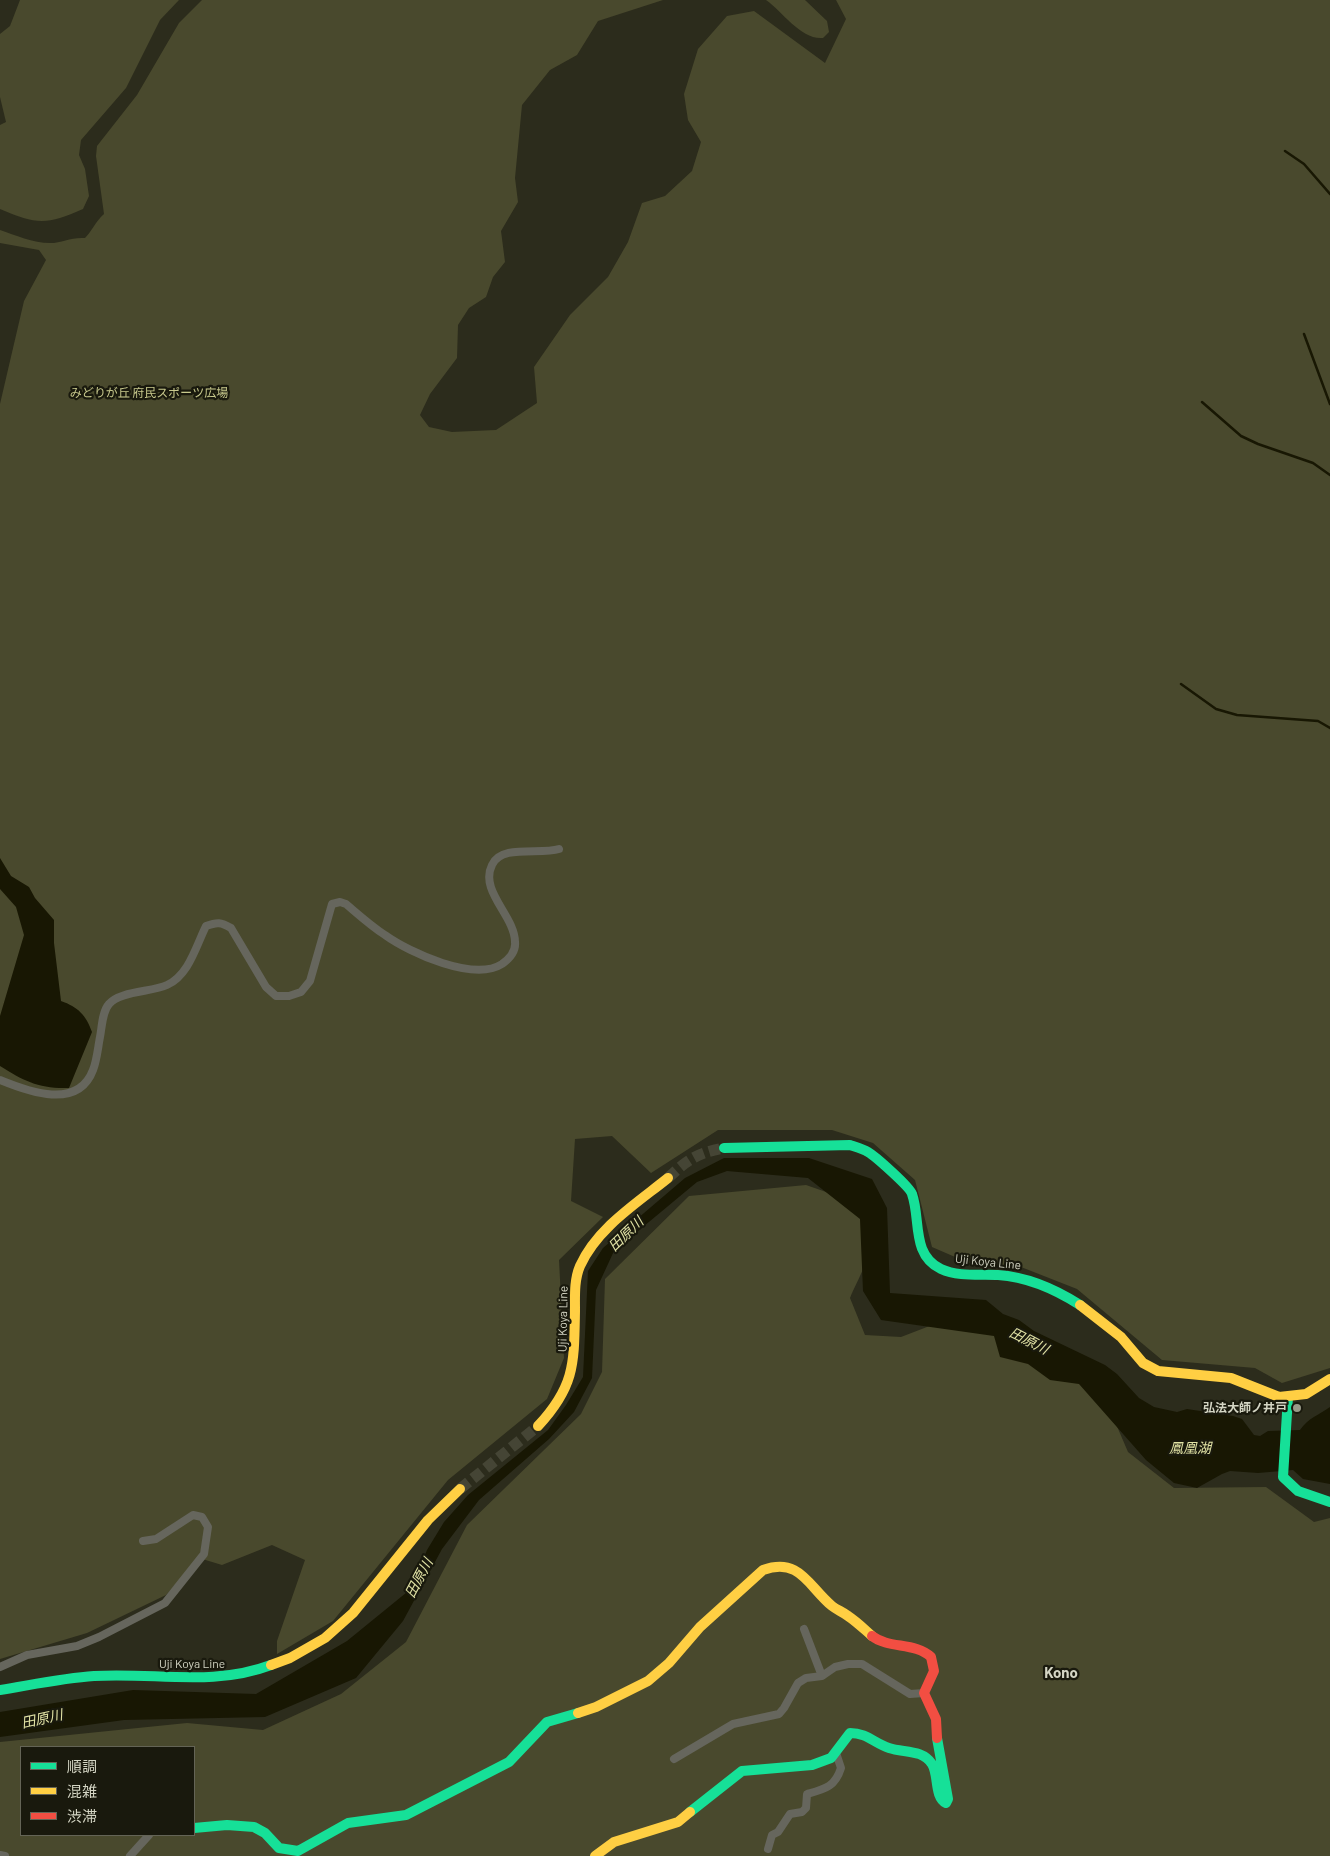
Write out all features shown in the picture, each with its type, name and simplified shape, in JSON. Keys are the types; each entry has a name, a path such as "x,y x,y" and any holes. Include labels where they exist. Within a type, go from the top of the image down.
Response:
{"main road":[{"name":"Uji Koya Line","path":"724,1148 790,1148 850,1145 868,1152 912,1192 920,1242 926,1257 941,1269 965,1274 1000,1275 1025,1279 1060,1293 1092,1313 1121,1337 1143,1363 1158,1371 1231,1378 1288,1402"},
{"name":"Uji Koya Line","path":"538,1426 556,1409 564,1396 570,1378 575,1355 576,1281 581,1264 594,1244 668,1178"},
{"path":"1330,1379 1306,1394 1288,1402 1283,1474 1290,1486 1305,1496 1330,1502"},
{"name":"Uji Koya Line","path":"0,1690 94,1676 222,1678 248,1674 290,1658 325,1638 353,1613 428,1520 460,1489"},
{"path":"195,1828 252,1826 264,1831 276,1847 298,1851 344,1825 355,1822 388,1820 406,1815 509,1762 522,1750 538,1729 547,1722 596,1707 648,1681 669,1663 700,1627 763,1570 771,1566 781,1565 800,1572 831,1604 848,1615 876,1640 889,1646 924,1652 929,1655 934,1666 934,1674 924,1693 936,1719 937,1739 948,1799 946,1803 942,1801 939,1795 933,1765 925,1756 917,1751 889,1748 870,1735 860,1732 850,1733 836,1753 829,1759 788,1768 755,1768 742,1771 678,1822 614,1842 595,1856"}],"street":[{"path":"0,1080 40,1092 62,1096 76,1092 85,1085 93,1070 104,1016 109,1004 118,998 167,985 188,965 206,926 215,922 222,922 231,928 266,987 276,996 289,996 302,992 310,981 327,916 332,904 340,902 346,904 387,936 421,954 461,968 491,970 512,954 516,944 514,933 490,886 492,864 500,856 510,852 549,852 559,849"},
{"path":"0,1667 27,1655 77,1646 99,1637 165,1603 204,1554 208,1527 202,1517 193,1515 156,1539 143,1541"},
{"path":"804,1629 822,1676"},
{"path":"674,1759 733,1724 779,1714 798,1683 806,1678 822,1676 835,1667 848,1664 862,1664 910,1694 924,1693"},
{"path":"768,1849 772,1835 778,1832 790,1814 802,1812 806,1808 807,1794 830,1788 838,1777 841,1768 836,1753"},
{"path":"130,1856 148,1836"},
{"path":"0,1855 5,1856"}],"green space":[{"path":"20,0 179,0 160,20 126,88 81,140 79,155 85,169 89,196 83,209 51,220 33,220 0,209 0,125 6,122 0,97 0,34 10,26"},
{"name":"みどりが丘 府民スポーツ広場","path":"202,0 663,0 598,21 577,55 550,70 522,105 515,178 518,202 501,231 505,262 493,277 486,297 469,308 458,325 457,358 430,394 420,415 429,427 452,432 496,430 537,403 534,367 570,315 608,277 628,242 642,203 665,196 692,171 701,142 688,120 684,94 698,49 727,16 754,11 825,63 846,19 836,0 1330,0 1330,1368 1282,1383 1255,1368 1162,1360 1077,1289 1021,1267 969,1263 932,1247 915,1180 873,1143 832,1130 718,1130 651,1173 612,1136 575,1139 571,1201 603,1217 559,1260 564,1358 547,1399 448,1480 333,1621 277,1654 277,1641 305,1560 272,1545 222,1565 199,1558 166,1595 87,1633 0,1659 0,404 24,301 46,260 39,250 0,243 0,230 44,243 85,238 104,214 96,156 97,146 137,95 179,23"},
{"path":"766,0 805,0 827,21 829,32 823,38 807,35"},
{"path":"806,1185 852,1201 866,1230 869,1250 867,1259 850,1298 865,1335 901,1337 958,1315 1101,1389 1128,1452 1174,1488 1266,1487 1314,1522 1330,1518 1330,1856 0,1856 0,1742 187,1723 263,1730 341,1694 406,1642 467,1525 581,1414 602,1372 605,1279 689,1196"}],"water":[{"path":"0,858 11,876 29,887 35,898 54,920 54,943 61,1001 81,1012 92,1032 69,1088 49,1087 32,1083 0,1066 0,1016 24,935 16,907 0,889"},
{"path":"724,1158 809,1158 872,1179 887,1208 890,1293 986,1300 1003,1314 1019,1320 1034,1331 1105,1365 1117,1374 1139,1398 1154,1407 1177,1412 1187,1409 1233,1416 1242,1419 1254,1435 1260,1436 1268,1431 1300,1430 1310,1420 1330,1407 1330,1484 1303,1479 1293,1470 1258,1473 1230,1471 1197,1488 1174,1483 1146,1460 1079,1384 1050,1380 1028,1364 1000,1357 994,1336 881,1320 863,1291 860,1219 808,1178 727,1171 697,1182 614,1251 596,1290 592,1378 574,1412 549,1439 479,1500 442,1549 403,1621 356,1678 265,1717 124,1720 0,1737 0,1712 133,1690 256,1694 347,1641 412,1588 427,1550 444,1522 468,1495 548,1430 566,1405 583,1377 588,1271 603,1248 685,1178"}],"waterway":[{"path":"1285,151 1304,164 1330,194"},
{"path":"1304,334 1330,404"},
{"path":"1202,402 1241,436 1258,444 1313,463 1330,475"},
{"path":"1181,684 1216,709 1237,715 1318,721 1330,728"}],"tunnel":[{"path":"668,1178 693,1158 724,1148"},
{"path":"460,1489 538,1426"}],"traffic: fast":[{"path":"724,1148 850,1145 864,1150 884,1165 910,1190 915,1204 921,1246 925,1255 932,1263 948,1272 969,1275 1009,1276 1031,1281 1051,1289 1080,1305"},
{"path":"1288,1397 1283,1477 1298,1491 1330,1502"},
{"path":"0,1690 94,1676 205,1677 227,1675 249,1672 271,1665"},
{"path":"195,1828 227,1825 254,1827 265,1833 279,1848 298,1851 348,1823 406,1815 509,1762 547,1722 578,1713"},
{"path":"690,1812 742,1771 812,1765 831,1758 850,1733 866,1736 889,1748 912,1752 928,1759 934,1769 940,1796 946,1803 948,1799 937,1738"}],"traffic: slow":[{"path":"538,1426 559,1399 570,1373 574,1346 575,1288 580,1266 587,1252 619,1217 668,1178"},
{"path":"1080,1305 1121,1337 1143,1363 1158,1371 1231,1378 1279,1397 1306,1394 1330,1379"},
{"path":"271,1665 290,1658 325,1638 353,1613 428,1520 460,1489"},
{"path":"578,1713 596,1707 648,1681 669,1663 700,1627 763,1570 776,1567 786,1567 795,1570 832,1606 851,1618 872,1636"},
{"path":"595,1856 614,1842 678,1822 690,1812"}],"traffic: jam":[{"path":"872,1636 886,1643 917,1649 931,1657 934,1671 924,1693 936,1719 937,1738"}],"place":[{"name":"弘法大師ノ井戸","path":"1297,1408"}],"district":[{"name":"Kono","path":"1061,1673"}],"water label":[{"name":"田原川","path":"626,1234"},
{"name":"田原川","path":"1029,1341"},
{"name":"鳳凰湖","path":"1190,1448"},
{"name":"田原川","path":"419,1578"},
{"name":"田原川","path":"42,1719"}]}
